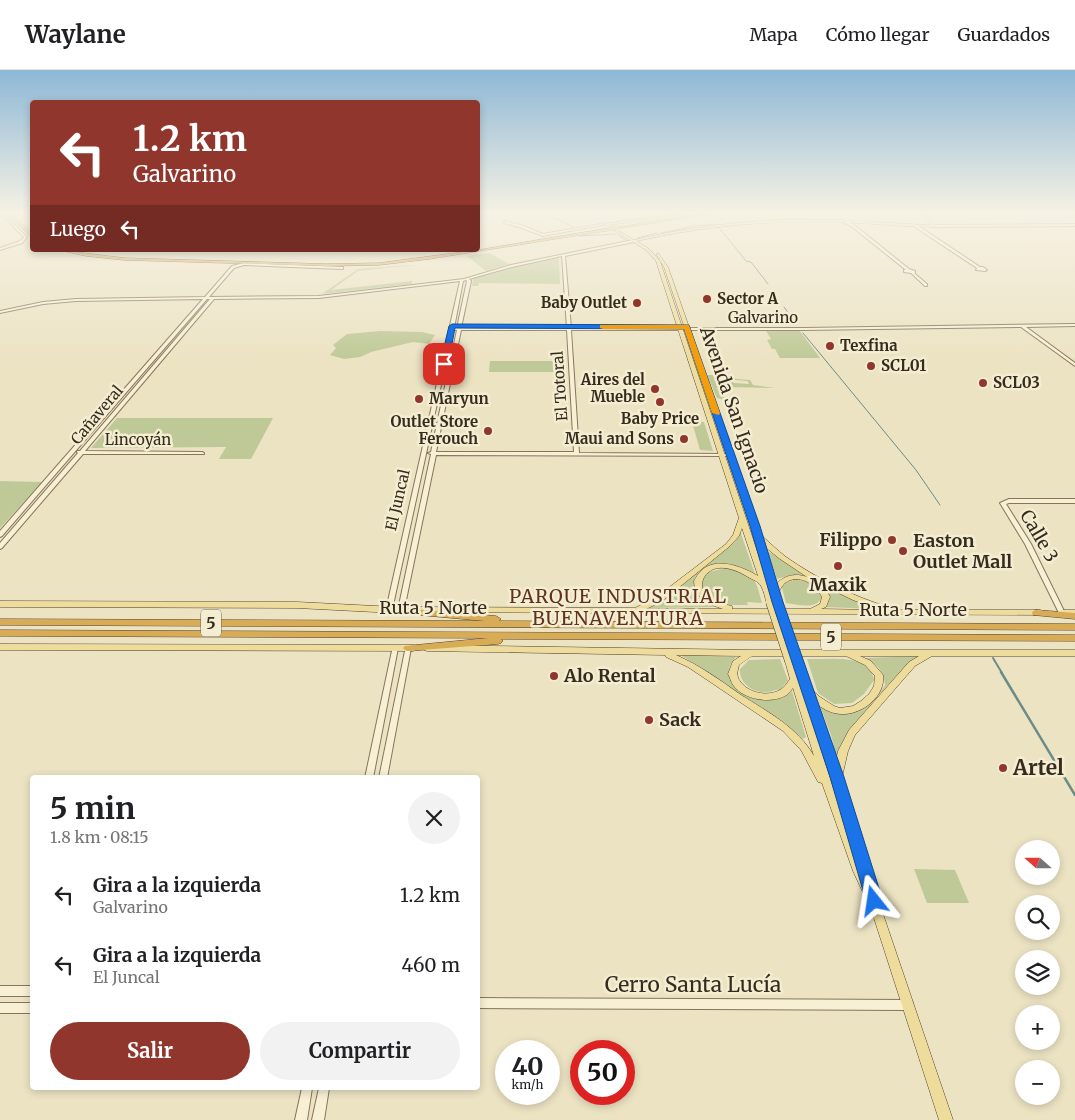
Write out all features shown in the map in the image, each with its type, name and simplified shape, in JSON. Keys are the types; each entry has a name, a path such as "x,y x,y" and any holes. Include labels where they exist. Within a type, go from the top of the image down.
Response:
{"highway":[{"path":"314,263 375,263"},
{"path":"389,610 573,625"},
{"path":"1036,613 1075,615"},
{"name":"Ruta 5 Norte","path":"0,622 1075,627"},
{"name":"Ruta 5 Norte","path":"0,633 1075,638"},
{"path":"408,648 588,636"}],"main road":[{"name":"Avenida San Ignacio","path":"658,263 763,584 774,599"},
{"name":"Avenida San Ignacio","path":"664,263 755,526 793,661 807,689 837,777 863,858 877,912 946,1120"},
{"path":"660,267 666,267"},
{"path":"662,273 668,273"},
{"path":"676,314 682,314"},
{"path":"691,363 699,363"},
{"path":"716,438 725,438"},
{"path":"635,611 658,600 728,545 738,532 742,517"},
{"path":"745,526 755,526"},
{"path":"758,536 773,552 786,561 866,603 897,612"},
{"path":"745,611 720,606 704,597 698,586 700,576 712,568 732,567 744,571 763,584"},
{"path":"774,599 779,583 786,578 811,580 822,588 826,597 823,605 813,611"},
{"path":"0,604 297,605 389,610 813,611 1062,613 1075,615"},
{"path":"0,648 408,648 752,653 1075,654"},
{"path":"660,652 691,665 786,729 804,747 828,788"},
{"path":"752,653 738,660 732,668 734,681 744,691 761,696 777,696 788,689 794,680"},
{"path":"807,689 822,703 836,710 850,711 863,705 879,686 879,675 868,663 843,653"},
{"path":"837,777 843,751 852,733 912,664 922,657 936,653"},
{"name":"Avenida San Ignacio","path":"793,661 794,680 828,788 858,871 877,912"}],"street":[{"path":"0,312 43,302 68,300 309,298 461,280 527,263"},
{"name":"El Totoral","path":"565,263 577,454"},
{"path":"900,263 926,284"},
{"path":"972,263 979,268"},
{"path":"250,265 297,269 306,267"},
{"path":"250,265 342,268"},
{"name":"Cañaveral","path":"0,535 233,267 250,265"},
{"path":"253,270 257,266"},
{"path":"263,270 267,266"},
{"path":"284,270 288,267"},
{"name":"El Juncal","path":"401,610 459,327 467,279"},
{"name":"El Juncal","path":"389,610 461,280"},
{"name":"Cañaveral","path":"0,547 213,298"},
{"name":"Galvarino","path":"452,327 795,328 1075,323"},
{"path":"1019,324 1075,365"},
{"name":"Lincoyán","path":"73,452 202,453"},
{"path":"424,454 730,454"},
{"name":"Calle 3","path":"1062,613 1028,544 1004,506 1004,502 1075,501"},
{"path":"397,576 408,576"},
{"path":"370,775 395,648"},
{"path":"384,775 408,648"},
{"path":"0,991 30,991"},
{"name":"Cerro Santa Lucía","path":"480,1002 908,1005"},
{"path":"0,1008 30,1008"},
{"path":"301,1120 308,1090"},
{"path":"318,1120 324,1090"}],"green space":[{"path":"476,263 509,264 486,271"},
{"path":"535,263 559,263 560,284 479,283 478,286 472,286 473,279"},
{"path":"415,265 358,271 331,290 412,281 412,284 322,294 358,269"},
{"path":"380,331 422,332 435,335 429,344 413,342 371,352 360,357 344,359 330,355 336,348 333,345 347,334"},
{"path":"766,331 800,331 820,358 780,358 767,340 771,339"},
{"path":"490,361 564,361 564,372 489,372"},
{"path":"707,375 726,375 734,383 749,384 748,381 735,380 731,375 736,379 750,380 753,385 775,388 720,387 725,400 717,398"},
{"path":"117,418 273,418 251,459 219,459 226,447 91,448"},
{"path":"692,422 704,422 713,451 700,450"},
{"path":"0,481 42,482 0,528"},
{"path":"740,531 755,574 740,567 724,565 708,568 695,577 694,583 702,599 715,607 648,608 661,601 735,542"},
{"path":"767,551 876,609 825,607 830,599 825,586 807,578 796,576 777,579"},
{"path":"727,568 743,572 752,578 758,588 762,603 747,602 748,605 725,604 718,603 706,596 700,582 708,572"},
{"path":"796,579 810,583 822,593 821,599 814,605 809,606 786,603 782,588 783,584"},
{"path":"679,654 736,657 729,668 730,678 735,687 745,694 757,698 770,699 782,697 792,691 806,737 803,739 784,723"},
{"path":"918,656 873,702 850,731 836,755 820,706 831,711 850,714 865,708 885,685 879,669 866,658"},
{"path":"780,659 788,680 780,690 759,692 750,688 740,674 740,669 749,660"},
{"path":"807,659 846,659 856,661 865,665 871,671 874,680 864,694 852,703 834,704 818,693"},
{"path":"914,869 955,870 969,903 927,903"}],"waterway":[{"path":"752,263 768,284"},
{"path":"784,307 796,324"},
{"path":"803,333 916,470 940,505"},
{"path":"993,658 1002,673"},
{"path":"1001,672 1075,795"}],"slow traffic":[{"path":"603,326 686,327 716,413"}],"place":[{"name":"Sector A","path":"707,299"},
{"name":"Baby Outlet","path":"637,303"},
{"name":"Texfina","path":"830,346"},
{"name":"SCL01","path":"871,366"},
{"name":"SCL03","path":"983,383"},
{"name":"Aires del Mueble","path":"655,389"},
{"name":"Maryun","path":"419,399"},
{"name":"Baby Price","path":"660,402"},
{"name":"Outlet Store Ferouch","path":"488,431"},
{"name":"Maui and Sons","path":"684,439"},
{"name":"Filippo","path":"892,540"},
{"name":"Easton Outlet Mall","path":"903,551"},
{"name":"Maxik","path":"838,566"},
{"name":"Alo Rental","path":"554,676"},
{"name":"Sack","path":"649,720"},
{"name":"Artel","path":"1003,768"}],"district":[{"name":"PARQUE INDUSTRIAL BUENAVENTURA","path":"618,607"}],"route":[{"path":"444,364 452,326 686,327 755,526 778,602 863,858 874,901"}]}
